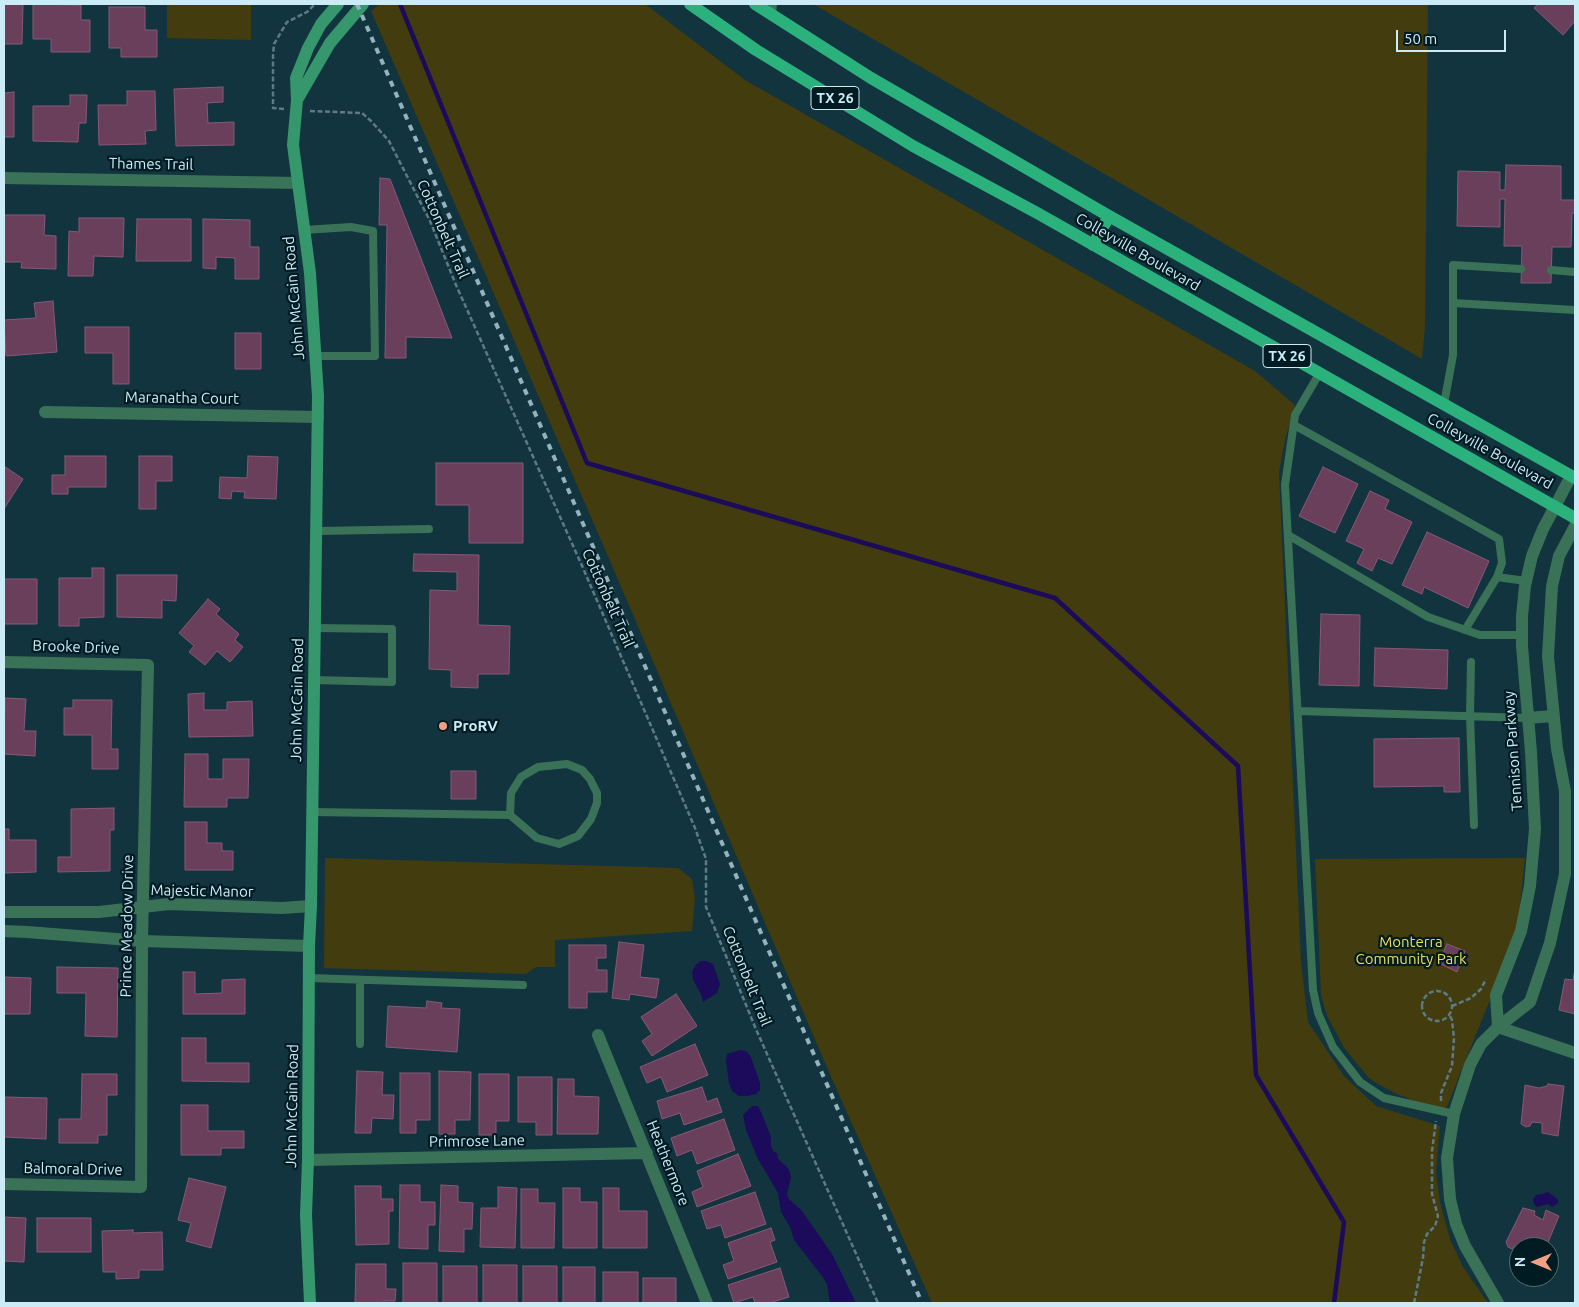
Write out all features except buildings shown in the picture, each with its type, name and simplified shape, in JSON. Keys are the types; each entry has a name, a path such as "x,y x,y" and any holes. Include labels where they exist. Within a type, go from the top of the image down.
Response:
{"main road":[{"name":"John McCain Road","path":"310,1303 306,1215 318,417 310,273 293,145 296,78 308,48 321,24 338,4"},
{"name":"John McCain Road","path":"296,105 330,42 363,4"},
{"name":"Colleyville Boulevard","path":"690,4 756,50 905,141 1093,245 1575,518"},
{"name":"Colleyville Boulevard","path":"755,4 773,9 871,78 1109,216 1573,477"},
{"path":"1093,245 1109,216"}],"street":[{"name":"Thames Trail","path":"4,178 298,182"},
{"name":"Maranatha Court","path":"45,412 318,417"},
{"name":"Tennison Parkway","path":"1498,1028 1496,995 1521,931 1532,873 1535,829 1532,752 1522,635 1526,581 1532,556 1555,507 1573,477"},
{"path":"1498,1303 1464,1246 1456,1224 1450,1199 1447,1158 1454,1114 1470,1065 1481,1044 1530,1002 1550,943 1566,874 1566,792 1557,749 1548,656 1552,586 1559,556 1575,526"},
{"name":"Brooke Drive","path":"4,662 148,666"},
{"name":"Prince Meadow Drive","path":"141,1187 142,941 148,666"},
{"path":"1528,718 1554,716"},
{"name":"Majestic Manor","path":"4,912 99,912 169,904 282,908 311,906"},
{"path":"4,931 142,941 309,946"},
{"path":"1498,1028 1575,1053"},
{"name":"Heathermore","path":"598,1035 707,1303"},
{"name":"Primrose Lane","path":"308,1160 647,1153"},
{"name":"Balmoral Drive","path":"4,1184 141,1187"}],"lane":[{"path":"304,230 351,227 373,231 375,356 316,356"},
{"path":"1444,404 1453,356 1453,265 1521,269"},
{"path":"1551,270 1575,272"},
{"path":"1453,303 1575,310"},
{"path":"1319,374 1295,416 1285,485 1313,990 1318,1013 1333,1047 1360,1082 1384,1098 1454,1114"},
{"path":"1294,425 1499,538 1502,564 1497,577 1466,630"},
{"path":"316,531 429,530"},
{"path":"1288,535 1428,617 1480,635 1522,635"},
{"path":"1497,577 1526,581"},
{"path":"314,680 392,682 392,629 315,628"},
{"path":"1471,662 1470,716 1474,826"},
{"path":"1298,712 1528,718"},
{"path":"312,812 510,815 537,838 559,844 578,836 591,819 597,803 597,793 590,779 582,770 567,764 538,767 521,777 512,793 510,815"},
{"path":"309,978 523,985"},
{"path":"360,980 360,1044"}],"path":[{"name":"Cottonbelt Trail","path":"315,4 307,12 287,22 274,44 273,108 296,105 362,114 389,141 430,221 696,828 706,860 706,907 759,1036 878,1303"},
{"path":"1452,1006 1471,998 1481,989 1486,979"},
{"path":"1439,991 1446,993 1452,1006 1449,1014 1444,1020 1434,1021 1428,1019 1424,1014 1422,1003 1425,997 1430,993 1439,991"},
{"path":"1414,1303 1424,1258 1424,1242 1427,1234 1435,1226 1438,1216 1432,1194 1432,1151 1441,1093 1452,1066 1454,1038 1452,1020 1449,1014"}],"green space":[{"path":"167,4 251,4 251,40 167,38"},
{"path":"380,4 645,4 745,80 1255,371 1295,405 1285,440 1279,472 1301,962 1308,1022 1344,1076 1376,1106 1440,1126 1436,1172 1440,1202 1450,1239 1463,1267 1488,1303 932,1303 829,1072 371,11"},
{"path":"813,4 1428,4 1425,326 1422,359"},
{"path":"325,858 678,868 692,879 695,898 692,931 555,940 555,967 536,967 526,974 324,968"},
{"name":"Monterra Community Park","path":"1525,858 1517,933 1446,1109 1417,1102 1397,1094 1369,1078 1345,1049 1327,1016 1321,995 1315,859"}],"shaded area":[{"path":"701,961 713,964 720,984 717,993 703,1002 693,980 692,971"},
{"path":"740,1050 746,1051 750,1055 753,1063 760,1083 760,1090 756,1094 739,1096 732,1091 729,1083 727,1054"},
{"path":"752,1106 758,1106 771,1137 773,1151 777,1153 778,1159 790,1172 791,1177 787,1195 789,1199 802,1211 832,1254 856,1303 830,1303 827,1284 794,1240 790,1227 781,1212 778,1193 758,1159 746,1130 743,1115"},
{"path":"1548,1192 1558,1200 1558,1203 1552,1207 1548,1204 1537,1207 1533,1199 1536,1195"}],"waterway":[{"path":"400,4 587,463 1055,598 1238,766 1256,1075 1344,1222 1334,1303"}],"railway":[{"path":"357,4 922,1303"}],"place":[{"name":"ProRV","path":"443,726"}]}
